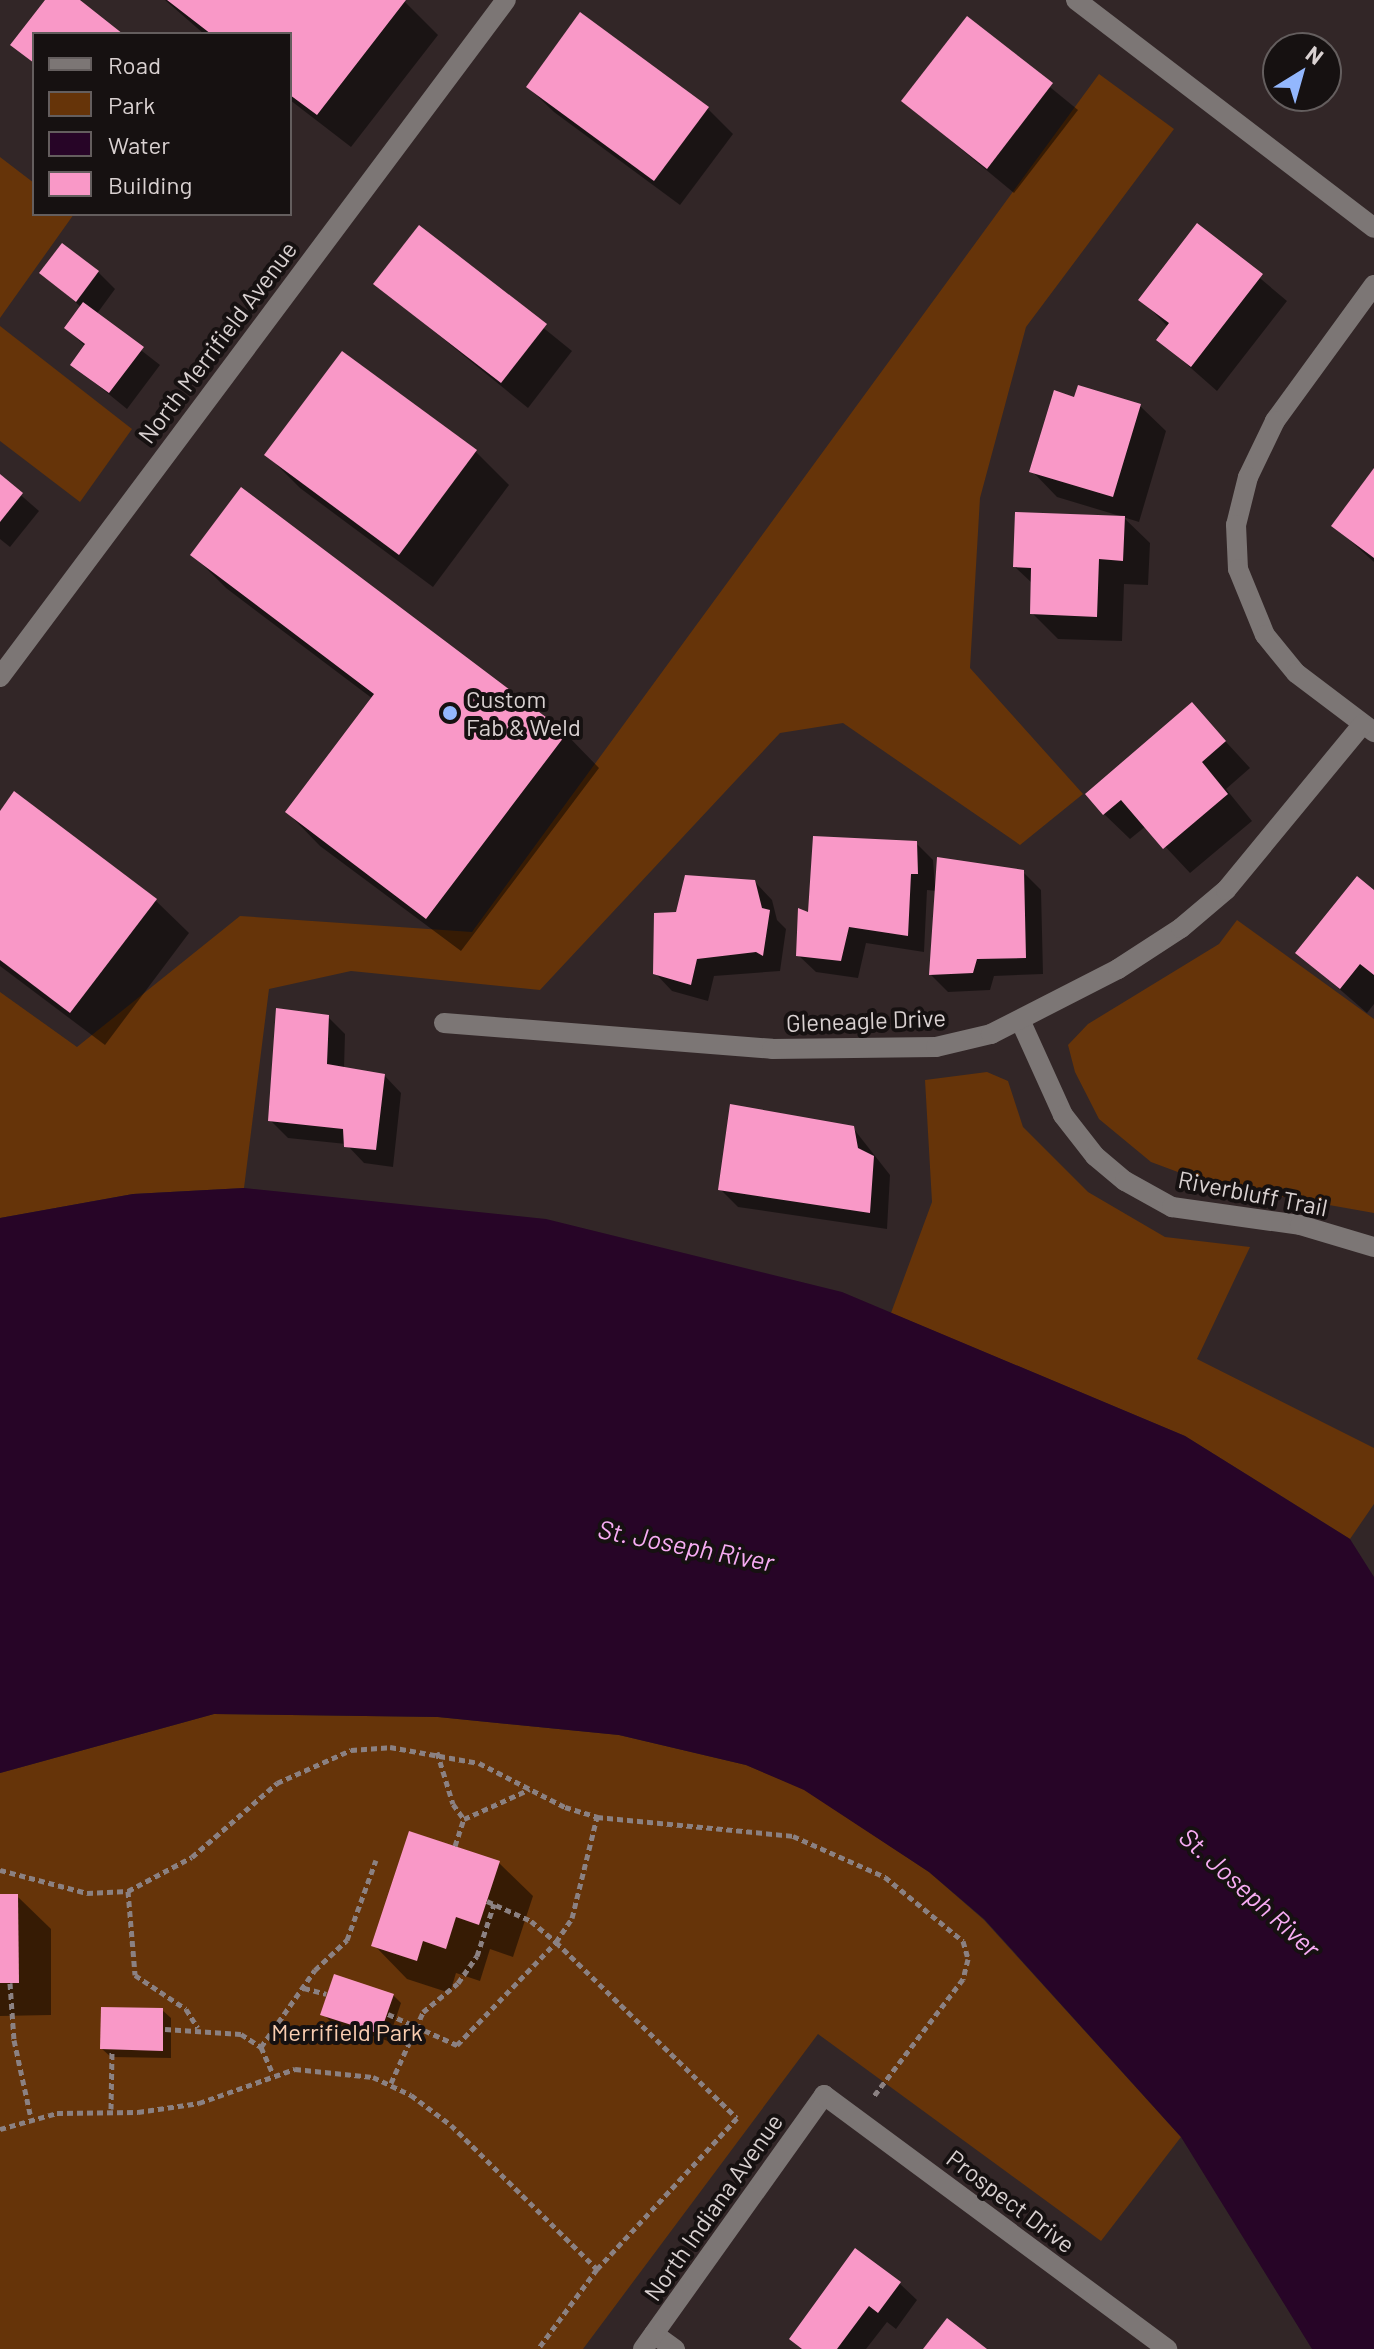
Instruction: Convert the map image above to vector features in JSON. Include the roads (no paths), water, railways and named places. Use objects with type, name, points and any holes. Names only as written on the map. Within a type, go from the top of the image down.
[{"type":"street","name":"North Merrifield Avenue","points":[[0,677],[506,0]]},
{"type":"street","points":[[1076,0],[1374,228]]},
{"type":"street","points":[[1369,728],[1296,673],[1265,635],[1238,569],[1236,525],[1248,477],[1275,421],[1374,285]]},
{"type":"street","name":"Gleneagle Drive","points":[[444,1023],[772,1049],[858,1051],[936,1047],[1021,1022],[1131,961],[1226,890],[1369,728]]},
{"type":"street","name":"Riverbluff Trail","points":[[1021,1022],[1063,1115],[1095,1156],[1125,1181],[1172,1207],[1300,1225],[1374,1247]]},
{"type":"street","name":"Prospect Drive","points":[[824,2095],[1167,2349]]},
{"type":"street","name":"North Indiana Avenue","points":[[649,2341],[824,2095]]},
{"type":"street","points":[[649,2341],[675,2349]]},
{"type":"water","name":"St. Joseph River","points":[[244,1188],[546,1219],[842,1292],[1185,1436],[1350,1539],[1374,1577],[1374,2349],[1312,2349],[1181,2137],[984,1919],[929,1872],[804,1790],[746,1765],[619,1735],[438,1717],[214,1714],[0,1773],[0,1218],[133,1194]]},
{"type":"place","name":"Custom Fab & Weld","points":[[450,713]]},
{"type":"park label","name":"Merrifield Park","points":[[347,2032]]}]
